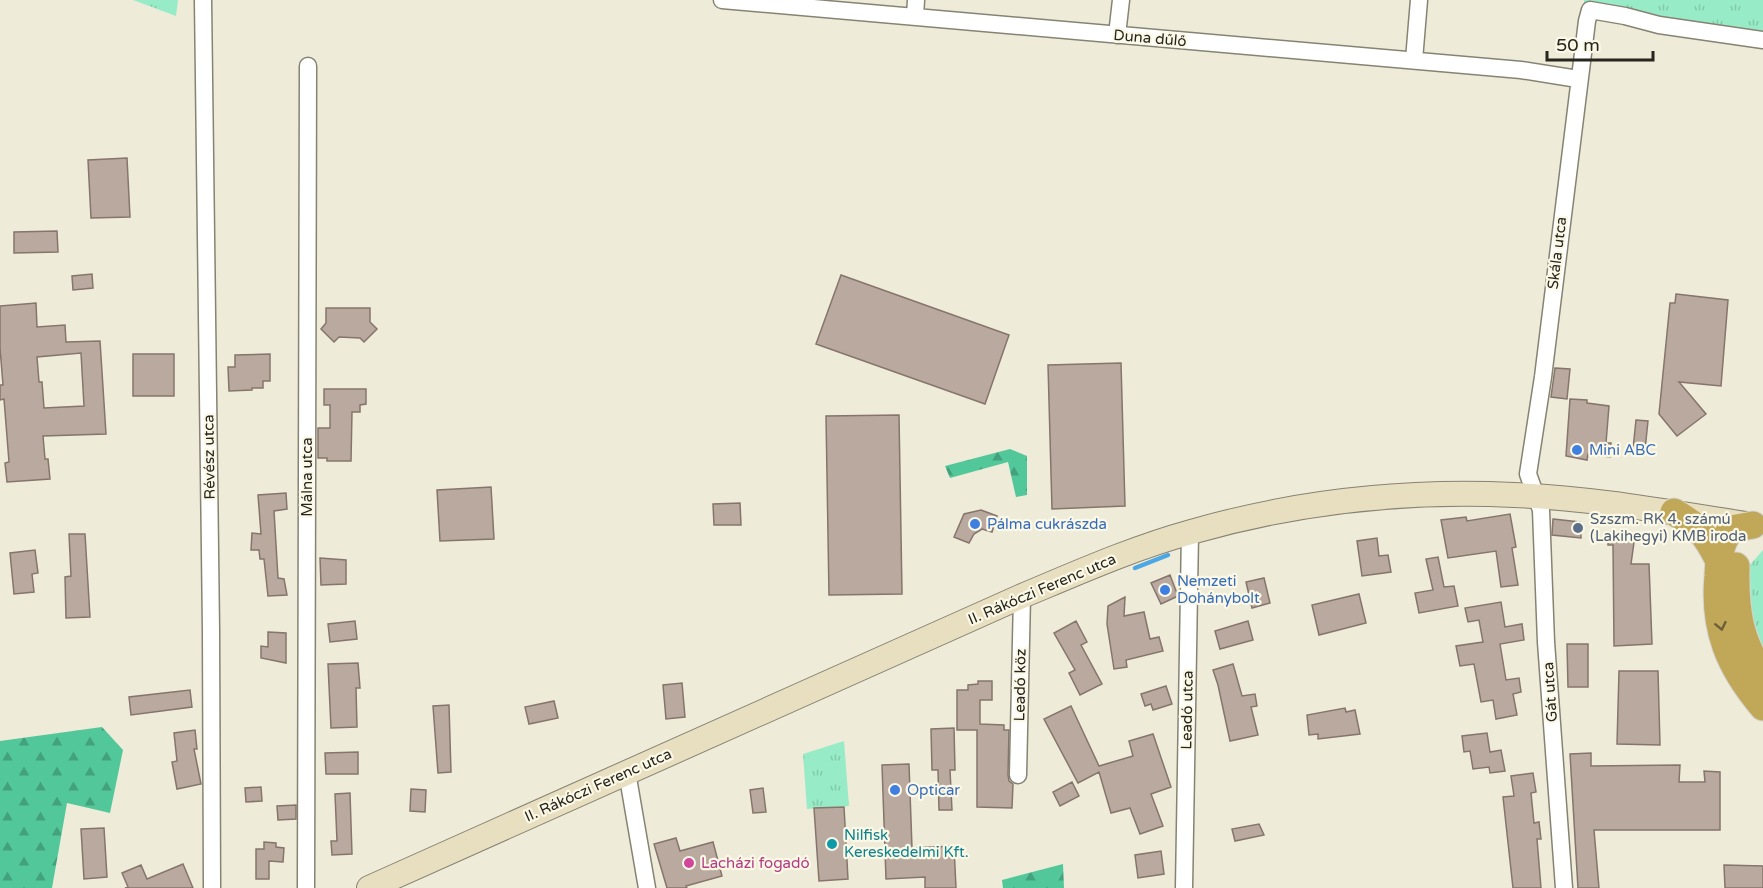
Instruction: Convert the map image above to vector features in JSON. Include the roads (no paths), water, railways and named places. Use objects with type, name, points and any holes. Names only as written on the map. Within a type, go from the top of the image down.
[{"type":"highway","points":[[1674,512],[1695,524],[1708,540],[1740,535]]},
{"type":"highway","points":[[1740,535],[1735,595],[1740,627],[1749,653],[1763,676]]},
{"type":"highway","points":[[1740,535],[1717,590],[1719,616],[1725,647],[1744,684],[1763,707]]},
{"type":"main road","name":"II. Rákóczi Ferenc utca","points":[[369,888],[1100,563],[1190,532],[1244,518],[1308,506],[1379,498],[1430,495],[1536,496],[1674,512],[1740,535]]},
{"type":"street","name":"Révész utca","points":[[203,0],[212,888]]},
{"type":"street","name":"Duna dűlő","points":[[722,0],[915,8],[1117,35],[1521,70],[1578,79]]},
{"type":"street","points":[[1117,35],[1121,0]]},
{"type":"street","points":[[1413,60],[1419,0]]},
{"type":"street","name":"Skála utca","points":[[1536,496],[1528,474],[1529,462],[1543,377],[1578,79],[1590,10],[1659,25],[1763,40]]},
{"type":"street","name":"Málna utca","points":[[306,888],[308,66]]},
{"type":"street","name":"Gát utca","points":[[1536,496],[1541,510],[1546,642],[1564,888]]},
{"type":"street","name":"Leadó utca","points":[[1184,888],[1190,532]]},
{"type":"street","name":"Leadó köz","points":[[1018,775],[1022,596]]},
{"type":"street","points":[[627,772],[647,888]]},
{"type":"waterway","points":[[1135,568],[1168,555]]},
{"type":"place","name":"Mini ABC","points":[[1577,450]]},
{"type":"place","name":"Pálma cukrászda","points":[[975,524]]},
{"type":"place","name":"Szszm. RK 4. számú (Lakihegyi) KMB iroda","points":[[1578,528]]},
{"type":"place","name":"Nemzeti Dohánybolt","points":[[1165,590]]},
{"type":"place","name":"Opticar","points":[[895,790]]},
{"type":"place","name":"Nilfisk Kereskedelmi Kft.","points":[[832,844]]},
{"type":"place","name":"Lacházi fogadó","points":[[689,863]]}]
